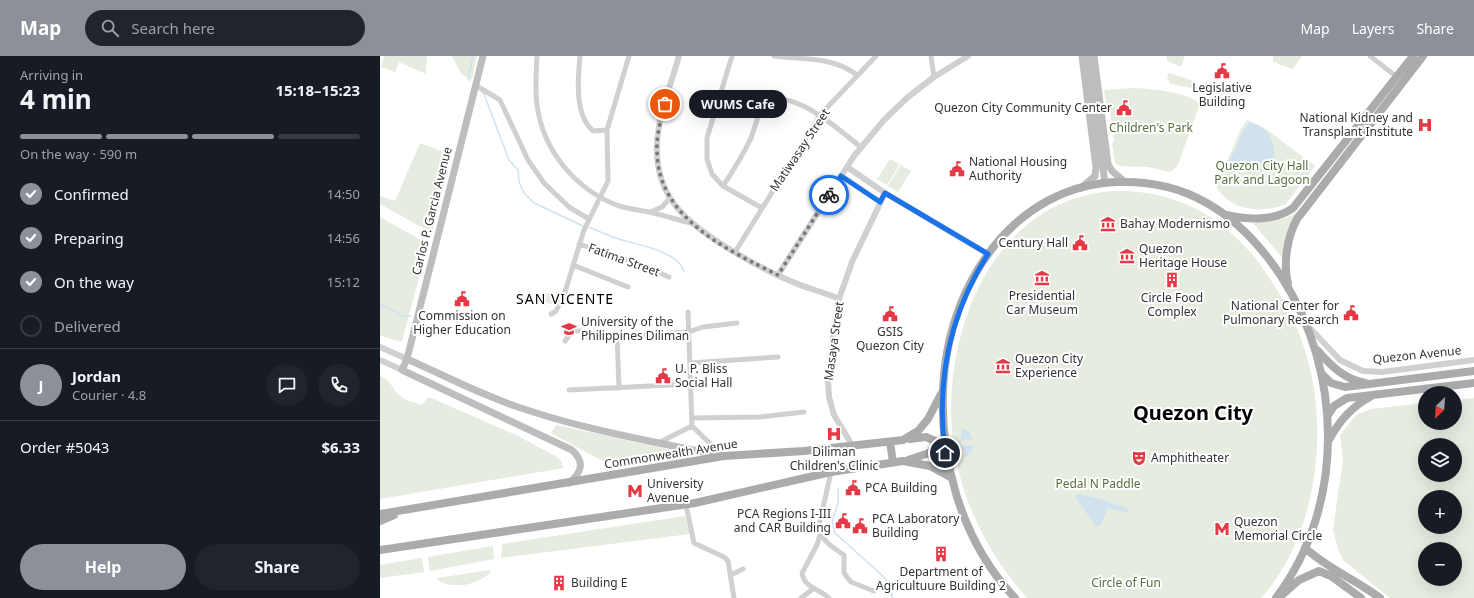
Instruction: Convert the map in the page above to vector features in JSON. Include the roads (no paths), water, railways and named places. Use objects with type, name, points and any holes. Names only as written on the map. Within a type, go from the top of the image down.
[{"type":"main road","name":"Carlos P. Garcia Avenue","points":[[402,370],[407,359],[483,56]]},
{"type":"main road","points":[[1081,188],[1095,176],[1096,167],[1082,56]]},
{"type":"main road","points":[[1088,56],[1105,165],[1125,182]]},
{"type":"main road","points":[[1094,56],[1105,165],[1105,183]]},
{"type":"main road","points":[[1226,215],[1247,218],[1266,217],[1284,213],[1293,208],[1413,56]]},
{"type":"main road","points":[[1277,598],[1291,576],[1305,548],[1322,499],[1328,441],[1328,415],[1322,374],[1307,326],[1290,289],[1287,278],[1287,259],[1290,236],[1294,224],[1424,56]]},
{"type":"main road","points":[[1015,598],[996,575],[981,553],[969,528],[947,462],[942,431],[942,391],[947,353],[955,321],[967,291],[988,254],[1004,233],[1026,214],[1053,199],[1081,188],[1105,183],[1125,182],[1150,184],[1180,191],[1204,201],[1226,215],[1262,250],[1290,289]]},
{"type":"main road","name":"Quezon Avenue","points":[[1315,348],[1331,366],[1342,375],[1364,383],[1376,384]]},
{"type":"main road","points":[[407,359],[527,410],[586,427],[724,456]]},
{"type":"main road","points":[[402,370],[572,450],[580,460],[581,466],[579,473],[569,483]]},
{"type":"main road","name":"Quezon Avenue","points":[[1345,387],[1474,372]]},
{"type":"main road","points":[[1322,374],[1331,382],[1345,387],[1343,393],[1347,398]]},
{"type":"main road","points":[[1328,415],[1334,406],[1347,398],[1474,383]]},
{"type":"main road","name":"Commonwealth Avenue","points":[[380,514],[724,456],[804,451],[903,440],[918,431],[923,425],[942,391]]},
{"type":"main road","points":[[1328,441],[1341,420],[1349,411],[1373,396]]},
{"type":"main road","points":[[380,550],[686,505],[831,472],[904,461],[930,453],[935,449],[936,444],[930,437],[903,440]]},
{"type":"main road","points":[[890,442],[893,462]]},
{"type":"main road","points":[[904,461],[930,466],[952,478]]},
{"type":"main road","points":[[380,520],[406,509]]},
{"type":"main road","points":[[1305,548],[1314,556],[1363,585],[1380,598]]},
{"type":"main road","points":[[1277,598],[1299,580],[1319,571],[1331,576],[1359,596]]},
{"type":"main road","points":[[1359,596],[1355,586],[1358,584],[1363,585]]},
{"type":"street","points":[[537,56],[535,92],[540,120],[557,159],[587,188],[620,206],[651,212],[690,223],[735,252],[778,275],[839,299]]},
{"type":"street","points":[[580,56],[579,96],[586,121],[593,131],[607,130]]},
{"type":"street","points":[[551,314],[556,311],[564,295],[579,244],[589,219],[604,191],[609,176],[607,130],[629,56]]},
{"type":"street","points":[[679,56],[659,128],[657,144],[660,175],[670,198],[690,223]]},
{"type":"street","points":[[732,56],[707,138],[708,164],[716,178],[723,186],[762,208]]},
{"type":"street","points":[[774,56],[829,60],[843,65],[857,75]]},
{"type":"street","name":"Matiwasay Street","points":[[735,252],[820,115],[876,56]]},
{"type":"street","points":[[931,56],[934,77]]},
{"type":"street","points":[[778,275],[861,146],[894,110],[934,77],[968,56]]},
{"type":"street","points":[[1370,56],[1397,77]]},
{"type":"street","points":[[475,85],[500,100],[528,160],[544,183],[569,207],[589,219]]},
{"type":"street","points":[[723,186],[746,149],[760,113],[768,102],[774,100],[790,101],[809,108],[861,146]]},
{"type":"street","points":[[847,167],[885,193],[988,254]]},
{"type":"street","points":[[841,176],[880,202]]},
{"type":"street","name":"Masaya Street","points":[[852,446],[834,415],[828,388],[834,327],[839,299],[857,251],[885,193]]},
{"type":"street","points":[[651,212],[662,207],[670,198]]},
{"type":"street","name":"Fatima Street","points":[[579,244],[639,264],[669,277]]},
{"type":"street","points":[[573,265],[628,287]]},
{"type":"street","points":[[688,312],[692,426],[724,456]]},
{"type":"street","points":[[565,341],[572,331],[581,331],[589,338],[617,337],[688,332],[702,327],[737,323]]},
{"type":"street","name":"Quezon Avenue","points":[[1307,326],[1340,360],[1363,372],[1382,372],[1474,360]]},
{"type":"street","points":[[617,337],[619,388]]},
{"type":"street","points":[[380,347],[407,359]]},
{"type":"street","points":[[690,363],[778,357]]},
{"type":"street","points":[[380,360],[402,370]]},
{"type":"street","points":[[569,390],[691,384]]},
{"type":"street","points":[[692,418],[759,417],[804,412]]},
{"type":"street","points":[[658,442],[692,426]]},
{"type":"street","points":[[831,472],[827,484],[824,508],[818,530],[820,535],[831,546],[844,555],[844,573],[851,582],[874,591]]},
{"type":"street","points":[[686,505],[694,542],[727,559],[734,598]]},
{"type":"street","points":[[820,535],[802,572],[804,579],[813,589],[829,598]]},
{"type":"street","points":[[731,575],[743,569]]},
{"type":"street","points":[[801,598],[813,589]]},
{"type":"water","points":[[1249,123],[1257,125],[1269,134],[1274,149],[1272,165],[1268,172],[1262,172],[1248,166],[1237,172],[1230,172],[1227,167],[1244,129]]},
{"type":"water","points":[[961,428],[968,431],[973,439],[960,441],[959,443],[961,446],[973,445],[972,451],[965,458],[964,450],[960,448],[958,443],[962,436]]},
{"type":"water","name":"Pedal N Paddle","points":[[1079,494],[1098,498],[1129,509],[1128,513],[1108,508],[1101,525],[1096,526],[1075,497]]},
{"type":"waterway","points":[[470,80],[468,79],[473,56]]},
{"type":"waterway","points":[[482,92],[509,160],[518,170],[519,182],[524,193],[534,203],[583,226]]},
{"type":"waterway","points":[[589,227],[666,254],[674,258],[684,271]]},
{"type":"waterway","points":[[380,304],[403,316],[411,316]]},
{"type":"waterway","points":[[838,489],[838,502],[833,519],[835,533],[884,577],[891,587],[892,598]]},
{"type":"place","name":"Legislative Building","points":[[1222,71]]},
{"type":"place","name":"WUMS Cafe","points":[[665,104]]},
{"type":"place","name":"Quezon City Community Center","points":[[1124,108]]},
{"type":"place","name":"National Kidney and Transplant Institute","points":[[1425,125]]},
{"type":"place","name":"National Housing Authority","points":[[957,169]]},
{"type":"place","name":"Bahay Modernismo","points":[[1108,224]]},
{"type":"place","name":"Century Hall","points":[[1080,243]]},
{"type":"place","name":"Quezon Heritage House","points":[[1127,256]]},
{"type":"place","name":"Presidential Car Museum","points":[[1042,278]]},
{"type":"place","name":"Circle Food Complex","points":[[1172,280]]},
{"type":"place","name":"Commission on Higher Education","points":[[462,299]]},
{"type":"place","name":"National Center for Pulmonary Research","points":[[1351,313]]},
{"type":"place","name":"GSIS Quezon City","points":[[890,314]]},
{"type":"place","name":"University of the Philippines Diliman","points":[[569,329]]},
{"type":"place","name":"Quezon City Experience","points":[[1003,366]]},
{"type":"place","name":"U. P. Bliss Social Hall","points":[[663,376]]},
{"type":"place","name":"Diliman Children's Clinic","points":[[834,434]]},
{"type":"place","name":"Amphitheater","points":[[1139,458]]},
{"type":"place","name":"PCA Building","points":[[853,488]]},
{"type":"place","name":"University Avenue","points":[[635,491]]},
{"type":"place","name":"PCA Regions I-III and CAR Building","points":[[843,521]]},
{"type":"place","name":"PCA Laboratory Building","points":[[860,526]]},
{"type":"place","name":"Quezon Memorial Circle","points":[[1222,529]]},
{"type":"place","name":"Department of Agricultuure Building 2","points":[[941,554]]},
{"type":"place","name":"Building E","points":[[559,583]]},
{"type":"district","name":"SAN VICENTE","points":[[565,299]]},
{"type":"district","name":"Quezon City","points":[[1193,413]]},
{"type":"park label","name":"Children's Park","points":[[1151,128]]},
{"type":"park label","name":"Quezon City Hall Park and Lagoon","points":[[1262,173]]},
{"type":"park label","name":"Circle of Fun","points":[[1126,583]]}]
